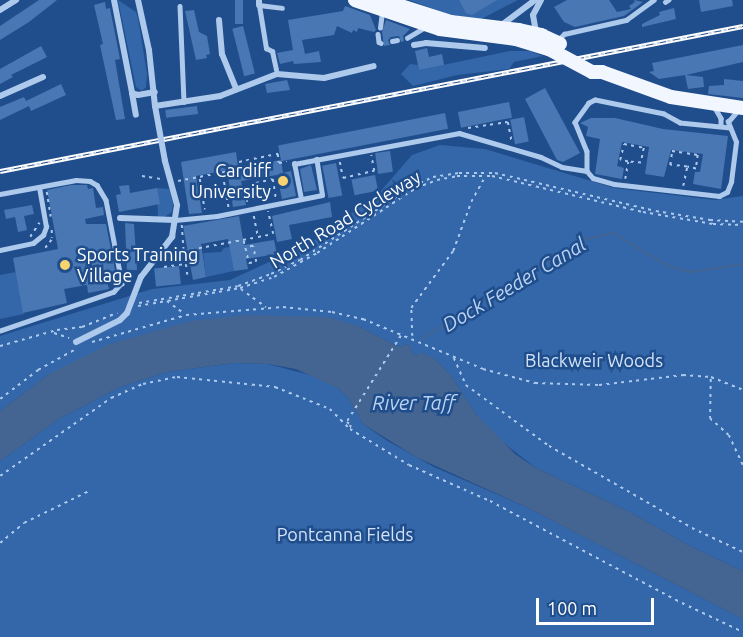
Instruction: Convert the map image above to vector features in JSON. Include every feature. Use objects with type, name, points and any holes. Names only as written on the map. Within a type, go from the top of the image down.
[{"type":"main road","points":[[355,0],[382,21],[413,33],[458,40],[516,39],[555,45]]},
{"type":"main road","points":[[382,21],[451,22],[536,33],[555,45],[597,64],[607,75],[662,95],[741,108]]},
{"type":"street","points":[[0,10],[16,0]]},
{"type":"street","points":[[114,0],[136,115]]},
{"type":"street","points":[[77,345],[120,320],[131,305],[141,277],[172,237],[177,205],[165,160],[155,106],[144,16],[138,0]]},
{"type":"street","points":[[498,27],[535,0]]},
{"type":"street","points":[[536,33],[533,15],[541,0]]},
{"type":"street","points":[[259,3],[266,48],[272,51],[276,70]]},
{"type":"street","points":[[219,20],[222,54],[236,89]]},
{"type":"street","points":[[414,45],[458,40],[485,48]]},
{"type":"street","points":[[155,106],[220,96],[277,74],[324,78],[374,66]]},
{"type":"street","points":[[0,96],[44,76]]},
{"type":"street","points":[[132,93],[138,95],[155,92]]},
{"type":"street","points":[[120,218],[175,220]]},
{"type":"lane","points":[[555,45],[564,34],[626,20],[654,0]]},
{"type":"lane","points":[[259,3],[282,8]]},
{"type":"lane","points":[[180,6],[184,102]]},
{"type":"lane","points":[[381,43],[378,42],[382,21]]},
{"type":"lane","points":[[587,171],[587,151],[575,122],[589,103],[595,100],[664,114],[680,123],[713,128],[721,125],[730,128]]},
{"type":"lane","points":[[713,105],[721,118],[721,125]]},
{"type":"lane","points":[[301,199],[294,164],[459,133],[542,157],[562,167],[587,171],[593,178],[614,184],[719,196],[727,192],[733,166],[736,142],[730,128],[730,118],[741,108]]},
{"type":"lane","points":[[175,220],[190,221],[322,195],[316,159]]},
{"type":"lane","points":[[0,194],[76,180],[90,181],[104,194],[122,279],[118,290],[0,330]]},
{"type":"lane","points":[[0,250],[33,243],[45,232],[39,188]]},
{"type":"lane","points":[[110,220],[120,218]]},
{"type":"path","points":[[460,130],[507,122],[512,145],[516,147]]},
{"type":"path","points":[[624,144],[644,148],[641,163],[627,162],[620,160],[624,144]]},
{"type":"path","points":[[672,151],[698,155],[696,169],[687,167],[670,165],[672,151]]},
{"type":"path","points":[[339,159],[343,178],[374,171],[371,152]]},
{"type":"path","points":[[627,162],[624,182],[630,183]]},
{"type":"path","points":[[687,167],[682,189],[689,190]]},
{"type":"path","points":[[223,173],[230,209]]},
{"type":"path","points":[[131,305],[238,286],[271,274],[300,260],[413,186],[434,177],[459,173],[495,173],[668,213],[743,223]]},
{"type":"path","name":"North Road Cycleway","points":[[0,346],[53,333],[57,330],[82,327],[131,305],[240,288],[288,270],[424,184],[457,176],[486,176],[643,212],[713,224],[743,223]]},
{"type":"path","points":[[412,337],[411,308],[453,251],[471,202],[486,176]]},
{"type":"path","points":[[200,177],[206,214]]},
{"type":"path","points":[[250,205],[248,206],[246,198],[256,183],[273,179],[278,200],[269,202]]},
{"type":"path","points":[[221,211],[233,208]]},
{"type":"path","points":[[184,251],[215,246],[273,234],[268,210],[253,213],[258,237]]},
{"type":"path","points":[[30,238],[42,219]]},
{"type":"path","points":[[187,275],[182,225],[191,224]]},
{"type":"path","points":[[45,232],[52,238],[45,248]]},
{"type":"path","points":[[244,240],[249,263],[256,262],[253,246],[246,248]]},
{"type":"path","points":[[215,246],[216,250]]},
{"type":"path","points":[[162,256],[164,267],[186,264]]},
{"type":"path","points":[[240,288],[266,307]]},
{"type":"path","points":[[168,301],[186,315]]},
{"type":"path","points":[[89,344],[186,315],[266,307],[332,312],[363,319],[412,337],[454,358],[535,383],[599,385],[658,376],[711,377],[743,390]]},
{"type":"path","points":[[53,333],[77,345]]},
{"type":"path","points":[[350,429],[351,425],[347,422],[402,335]]},
{"type":"path","points":[[0,399],[38,370],[77,345]]},
{"type":"path","points":[[454,358],[460,376],[466,385],[549,446],[700,532],[743,552]]},
{"type":"path","points":[[0,476],[111,398],[143,384],[177,377],[275,387],[298,394],[330,409],[350,429],[409,465],[490,501],[682,603],[743,632]]},
{"type":"path","points":[[711,377],[710,418],[729,435],[743,465]]},
{"type":"path","points":[[0,543],[24,523],[89,491]]},
{"type":"green space","points":[[118,0],[136,12],[138,18],[147,74],[146,87],[142,91],[136,87]]},
{"type":"green space","points":[[409,0],[518,0],[481,19],[447,14]]},
{"type":"green space","points":[[510,51],[530,51],[543,56],[514,62],[509,69],[457,75],[413,86],[401,74],[410,64],[418,65],[419,70]]},
{"type":"green space","name":"Blackweir Woods","points":[[440,145],[485,149],[614,188],[715,200],[743,196],[743,571],[690,546],[630,512],[536,468],[495,436],[476,414],[450,374],[436,360],[422,353],[417,356],[410,351],[408,344],[399,347],[358,326],[49,374],[0,411],[0,336],[152,289],[230,280],[312,242],[380,192],[412,155]]},
{"type":"green space","points":[[157,188],[169,189],[173,203],[172,212],[163,218],[158,218]]},
{"type":"green space","points":[[230,247],[234,271],[206,277],[203,253],[221,252],[224,248]]},
{"type":"green space","points":[[16,272],[24,314],[0,319],[0,275]]},
{"type":"green space","name":"Pontcanna Fields","points":[[234,363],[268,364],[317,377],[339,389],[349,399],[363,424],[386,440],[434,467],[526,507],[743,619],[743,637],[0,637],[0,461],[59,419],[120,387],[167,372]]},
{"type":"water","name":"River Taff","points":[[248,315],[327,317],[358,326],[399,347],[407,344],[412,348],[410,351],[417,356],[421,352],[436,360],[450,374],[476,414],[515,454],[536,468],[630,512],[690,546],[743,571],[743,619],[526,507],[416,457],[363,424],[349,399],[339,389],[296,369],[268,364],[234,363],[167,372],[120,387],[59,419],[0,461],[0,411],[49,374],[107,345],[191,321]]},
{"type":"building","points":[[39,0],[57,0],[29,22],[0,40],[0,26]]},
{"type":"building","points":[[235,0],[243,0],[243,24],[235,24]]},
{"type":"building","points":[[459,0],[497,0],[472,15],[466,13]]},
{"type":"building","points":[[567,0],[609,0],[617,12],[631,9],[629,6],[635,2],[634,0],[643,2],[624,16],[575,27],[564,22],[554,7]]},
{"type":"building","points":[[699,0],[732,0],[733,6],[701,12]]},
{"type":"building","points":[[105,2],[106,9],[110,8],[120,59],[115,60],[125,119],[116,120],[100,45],[103,44],[94,5]]},
{"type":"building","points":[[345,6],[370,15],[376,30],[374,32],[358,28],[357,32],[353,30],[352,33],[337,26],[334,35],[302,40],[305,54],[319,51],[321,62],[294,64],[293,61],[280,64],[277,53],[293,50],[288,20],[343,11]]},
{"type":"building","points":[[674,8],[676,19],[642,27],[642,24],[660,15],[659,12]]},
{"type":"building","points":[[194,10],[199,32],[207,36],[210,54],[206,55],[207,58],[196,60],[185,11]]},
{"type":"building","points":[[386,20],[410,29],[403,36],[404,41],[401,42],[399,36],[391,37],[388,40],[390,45],[384,46],[382,32]]},
{"type":"building","points":[[243,26],[255,74],[244,76],[232,29]]},
{"type":"building","points":[[743,45],[743,62],[686,75],[703,77],[704,87],[688,89],[685,75],[659,79],[649,72],[654,71],[652,63]]},
{"type":"building","points":[[41,46],[47,57],[11,75],[13,77],[0,84],[0,69]]},
{"type":"building","points":[[427,48],[429,57],[442,54],[444,65],[419,70],[415,51]]},
{"type":"building","points":[[724,79],[743,81],[743,98],[708,94],[709,86],[724,85]]},
{"type":"building","points":[[287,80],[290,90],[267,93],[265,84]]},
{"type":"building","points":[[61,84],[66,95],[31,111],[29,106],[0,120],[0,107],[24,97],[26,101]]},
{"type":"building","points":[[545,88],[580,153],[563,162],[557,160],[525,99]]},
{"type":"building","points":[[509,102],[512,118],[461,128],[458,112]]},
{"type":"building","points":[[197,106],[198,114],[166,118],[165,110]]},
{"type":"building","points":[[445,113],[448,129],[281,161],[278,145]]},
{"type":"building","points":[[524,117],[529,142],[515,144],[510,120]]},
{"type":"building","points":[[591,118],[615,118],[663,129],[728,136],[721,189],[693,184],[695,172],[700,172],[703,154],[671,150],[664,177],[645,174],[649,147],[622,142],[617,166],[624,168],[622,179],[595,174],[600,139],[586,136],[588,127],[580,123]]},
{"type":"building","points":[[390,151],[393,172],[378,174],[375,153]]},
{"type":"building","points":[[236,152],[238,167],[281,160],[283,173],[291,171],[296,196],[282,199],[277,175],[241,181],[246,205],[233,207],[227,170],[196,176],[202,213],[189,214],[181,162]]},
{"type":"building","points":[[336,163],[342,195],[329,198],[322,166]]},
{"type":"building","points":[[311,165],[317,190],[304,192],[300,169]]},
{"type":"building","points":[[375,175],[378,191],[354,195],[351,180]]},
{"type":"building","name":"Sports Training Village","points":[[71,185],[87,185],[88,189],[93,188],[96,208],[103,207],[104,215],[85,219],[86,224],[106,224],[117,280],[107,281],[109,289],[88,293],[87,285],[64,289],[67,303],[23,313],[13,258],[58,249],[47,190]]},
{"type":"building","name":"Cardiff University","points":[[129,185],[130,193],[157,188],[160,204],[119,212],[116,195],[121,194],[119,186]]},
{"type":"building","points":[[330,202],[332,217],[289,225],[292,239],[277,242],[272,216]]},
{"type":"building","points":[[32,205],[34,214],[24,216],[27,230],[18,232],[15,217],[6,219],[4,210]]},
{"type":"building","points":[[239,216],[244,245],[274,240],[277,254],[246,259],[248,269],[234,271],[228,239],[201,244],[206,277],[193,280],[183,226]]},
{"type":"building","points":[[125,223],[134,224],[137,270],[127,270]]},
{"type":"building","points":[[179,266],[181,284],[156,287],[154,269]]},
{"type":"waterway","name":"Dock Feeder Canal","points":[[421,339],[586,239],[613,233],[668,266],[690,272],[743,264]]},
{"type":"railway","points":[[0,171],[743,26]]},
{"type":"place","name":"Cardiff University","points":[[283,181]]},
{"type":"place","name":"Sports Training Village","points":[[65,265]]}]
